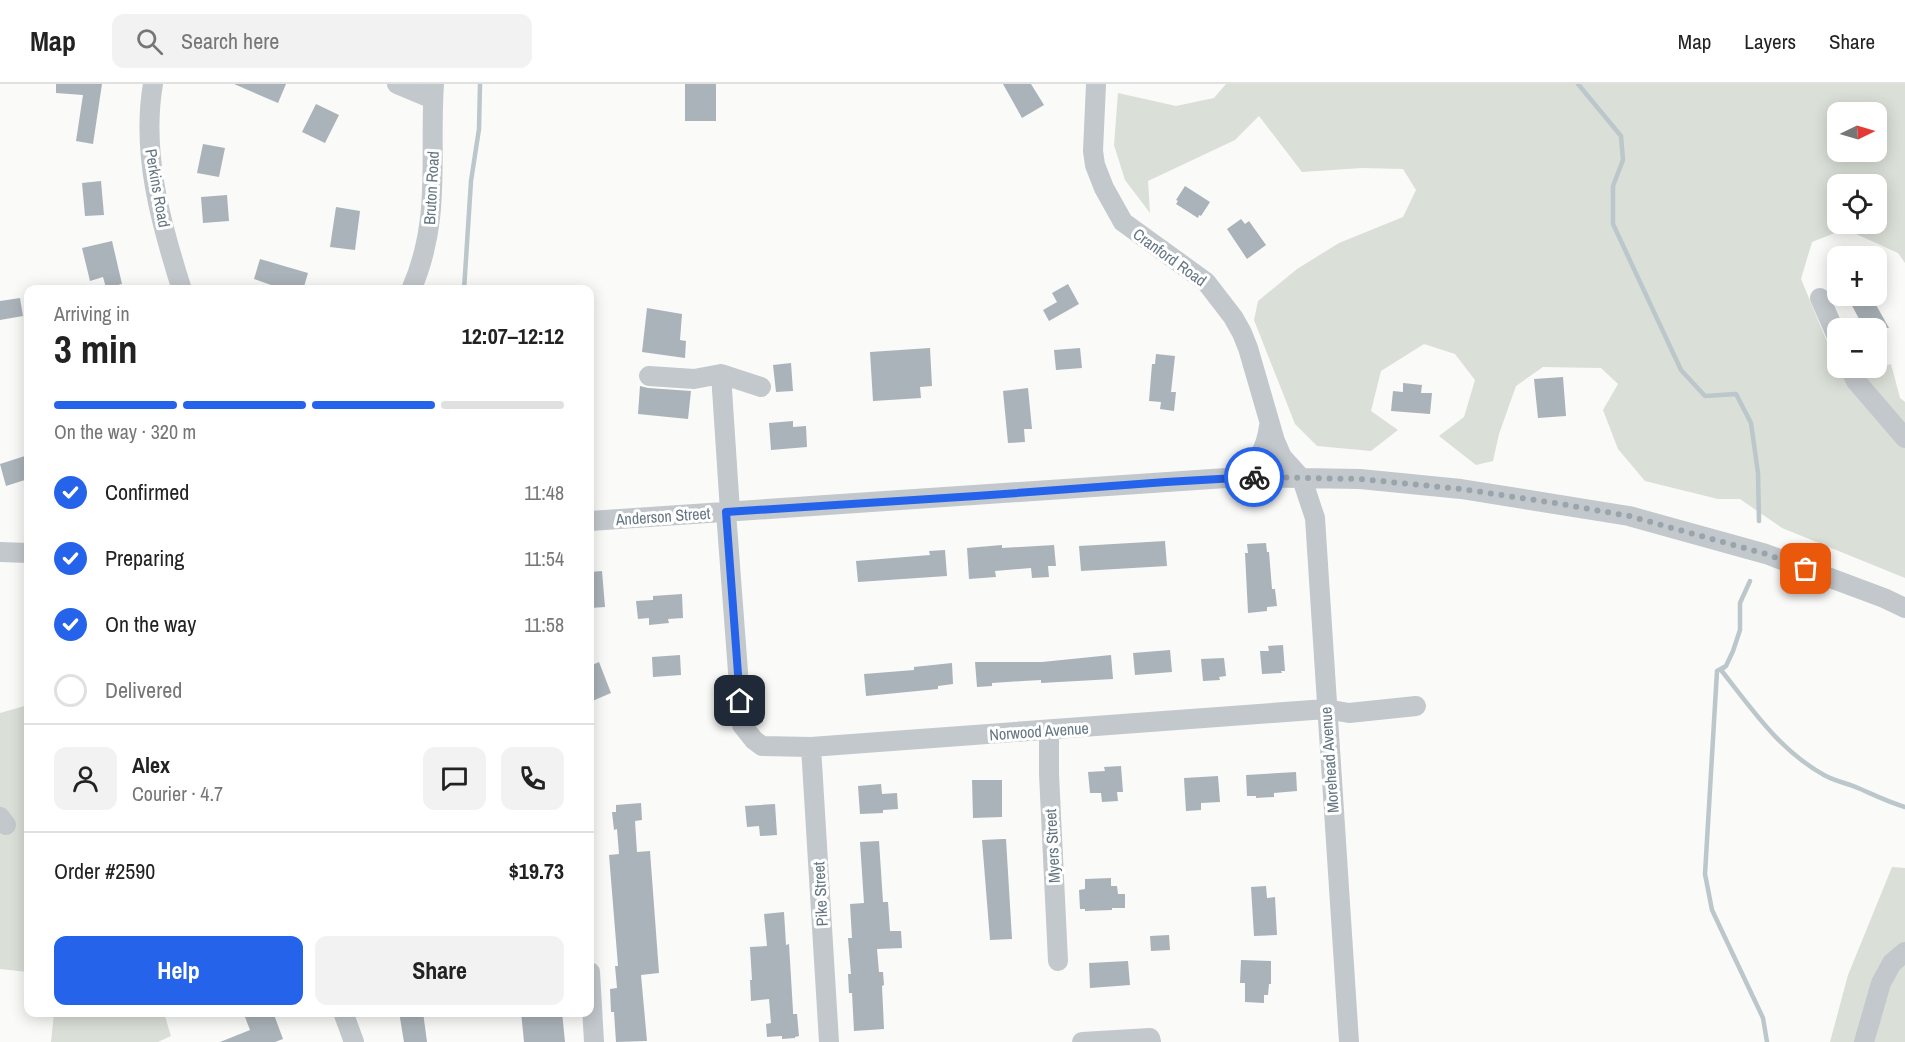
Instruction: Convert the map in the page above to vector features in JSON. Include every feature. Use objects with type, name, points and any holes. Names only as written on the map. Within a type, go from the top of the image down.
[{"type":"street","name":"Perkins Road","points":[[153,84],[150,152],[155,189],[181,285]]},
{"type":"street","points":[[397,84],[434,91]]},
{"type":"street","name":"Cranford Road","points":[[1096,84],[1093,151],[1095,165],[1104,188],[1123,222],[1206,282],[1223,303],[1242,333],[1269,426],[1282,457],[1302,479]]},
{"type":"street","name":"Bruton Road","points":[[413,285],[428,241],[434,185],[434,91]]},
{"type":"street","points":[[1820,298],[1829,318]]},
{"type":"street","points":[[721,374],[728,511]]},
{"type":"street","points":[[649,376],[694,379],[721,374],[761,387]]},
{"type":"street","points":[[1855,378],[1905,438]]},
{"type":"street","points":[[1241,477],[1263,452],[1269,426]]},
{"type":"street","name":"Anderson Street","points":[[594,521],[1241,477],[1360,479],[1461,489],[1629,516],[1766,554],[1905,608]]},
{"type":"street","name":"Morehead Avenue","points":[[1302,479],[1315,519],[1349,1042]]},
{"type":"street","name":"Norwood Avenue","points":[[728,511],[742,725],[762,746],[811,747],[1326,710],[1349,713],[1416,706]]},
{"type":"street","points":[[0,552],[24,554]]},
{"type":"street","name":"Myers Street","points":[[1049,731],[1058,961]]},
{"type":"street","name":"Pike Street","points":[[811,747],[829,1042]]},
{"type":"street","points":[[1864,1042],[1881,983],[1892,963],[1905,952]]},
{"type":"street","points":[[345,1017],[354,1042]]},
{"type":"street","points":[[593,1017],[594,1042]]},
{"type":"street","points":[[1082,1042],[1149,1038],[1151,1042]]},
{"type":"shaded area","points":[[1226,84],[1905,84],[1905,263],[1898,253],[1887,246],[1856,234],[1887,234],[1887,174],[1827,174],[1827,234],[1832,234],[1812,242],[1801,279],[1827,342],[1827,378],[1887,378],[1887,365],[1891,364],[1900,398],[1905,402],[1905,578],[1782,528],[1740,499],[1718,499],[1645,481],[1618,449],[1603,410],[1618,384],[1601,368],[1543,367],[1516,386],[1499,434],[1493,461],[1476,465],[1439,436],[1464,417],[1475,380],[1455,354],[1424,344],[1381,371],[1371,411],[1398,430],[1371,451],[1317,446],[1295,424],[1254,320],[1258,301],[1297,269],[1339,243],[1403,217],[1416,190],[1403,169],[1362,168],[1302,172],[1259,116],[1235,140],[1148,181],[1150,213],[1125,180],[1114,145],[1118,93],[1176,106],[1214,98]]},
{"type":"shaded area","points":[[24,706],[24,972],[0,969],[0,713]]},
{"type":"shaded area","points":[[1892,867],[1905,868],[1905,1042],[1830,1042],[1848,975]]},
{"type":"shaded area","points":[[54,1017],[165,1017],[171,1036],[158,1042],[51,1042]]},
{"type":"building","points":[[56,84],[102,84],[93,144],[76,141],[83,95],[56,93]]},
{"type":"building","points":[[234,84],[286,84],[278,103]]},
{"type":"building","points":[[685,84],[716,84],[716,121],[685,121]]},
{"type":"building","points":[[1003,84],[1031,84],[1044,105],[1022,118]]},
{"type":"building","points":[[316,104],[339,115],[325,143],[302,132]]},
{"type":"building","points":[[203,144],[225,148],[219,177],[197,173]]},
{"type":"building","points":[[101,181],[104,215],[85,216],[82,183]]},
{"type":"building","points":[[1185,186],[1210,202],[1198,218],[1176,204]]},
{"type":"building","points":[[227,195],[229,221],[203,223],[201,197]]},
{"type":"building","points":[[336,207],[360,211],[355,250],[330,247]]},
{"type":"building","points":[[1241,219],[1245,224],[1249,221],[1266,245],[1247,259],[1227,229]]},
{"type":"building","points":[[112,241],[122,284],[105,285],[103,277],[90,281],[82,248]]},
{"type":"building","points":[[260,259],[308,273],[304,285],[271,285],[254,279]]},
{"type":"building","points":[[1068,284],[1079,304],[1049,321],[1043,310],[1057,302],[1052,293]]},
{"type":"building","points":[[20,298],[23,316],[0,320],[0,301]]},
{"type":"building","points":[[1852,306],[1877,306],[1883,318],[1859,318]]},
{"type":"building","points":[[647,308],[682,314],[680,340],[686,341],[685,358],[642,352]]},
{"type":"building","points":[[930,348],[932,386],[920,387],[921,398],[873,401],[870,352]]},
{"type":"building","points":[[1080,348],[1082,368],[1056,370],[1054,350]]},
{"type":"building","points":[[1156,354],[1175,356],[1171,392],[1176,392],[1174,411],[1160,409],[1161,402],[1149,401],[1152,364],[1155,364]]},
{"type":"building","points":[[791,363],[793,391],[776,392],[773,365]]},
{"type":"building","points":[[1563,377],[1566,416],[1538,418],[1534,379]]},
{"type":"building","points":[[1403,383],[1422,385],[1421,393],[1432,393],[1430,414],[1391,411],[1393,391],[1403,392]]},
{"type":"building","points":[[640,386],[691,391],[688,419],[638,414]]},
{"type":"building","points":[[1028,388],[1032,429],[1024,429],[1025,442],[1008,443],[1003,391]]},
{"type":"building","points":[[793,421],[793,427],[806,426],[807,447],[771,450],[769,423]]},
{"type":"building","points":[[24,456],[24,480],[6,486],[0,464]]},
{"type":"building","points":[[1165,541],[1167,566],[1081,571],[1079,546]]},
{"type":"building","points":[[1266,543],[1267,552],[1269,552],[1272,589],[1275,589],[1277,606],[1267,607],[1267,611],[1248,613],[1245,553],[1248,553],[1247,544]]},
{"type":"building","points":[[1002,545],[1002,548],[1054,545],[1056,566],[1048,566],[1049,577],[1032,578],[1031,568],[995,571],[996,577],[969,579],[967,548]]},
{"type":"building","points":[[945,550],[947,576],[858,582],[856,561],[930,555],[929,551]]},
{"type":"building","points":[[602,571],[605,607],[594,608],[594,572]]},
{"type":"building","points":[[682,594],[683,618],[668,619],[669,623],[649,625],[649,618],[638,619],[636,601],[653,600],[653,596]]},
{"type":"building","points":[[1283,645],[1285,671],[1262,674],[1260,651],[1269,651],[1268,646]]},
{"type":"building","points":[[1170,650],[1172,672],[1135,675],[1133,653]]},
{"type":"building","points":[[680,655],[681,675],[653,677],[652,657]]},
{"type":"building","points":[[1111,655],[1113,679],[1041,683],[1041,680],[1023,681],[992,683],[992,686],[977,687],[975,662],[1042,662]]},
{"type":"building","points":[[1224,658],[1226,676],[1219,677],[1220,680],[1203,681],[1201,659]]},
{"type":"building","points":[[599,662],[611,693],[594,700],[594,664]]},
{"type":"building","points":[[952,663],[953,684],[938,686],[938,689],[866,696],[864,674],[914,670],[914,667]]},
{"type":"building","points":[[1121,766],[1123,792],[1117,792],[1118,801],[1102,802],[1101,793],[1090,793],[1088,772],[1105,771],[1104,767]]},
{"type":"building","points":[[1296,772],[1297,791],[1274,793],[1274,797],[1247,796],[1246,775]]},
{"type":"building","points":[[1218,776],[1220,802],[1201,803],[1201,810],[1186,811],[1184,778]]},
{"type":"building","points":[[972,780],[1002,780],[1002,817],[973,818]]},
{"type":"building","points":[[881,784],[882,794],[897,793],[898,809],[883,810],[883,813],[860,814],[858,786]]},
{"type":"building","points":[[641,803],[642,820],[635,821],[637,852],[650,851],[659,973],[641,975],[647,1041],[616,1042],[610,989],[617,988],[615,966],[618,966],[609,855],[619,854],[617,829],[614,830],[612,812],[616,812],[616,805]]},
{"type":"building","points":[[775,804],[777,835],[760,836],[759,826],[747,827],[745,806]]},
{"type":"building","points":[[1006,839],[1012,939],[990,940],[982,840]]},
{"type":"building","points":[[879,841],[883,902],[888,902],[890,931],[901,931],[902,948],[877,949],[879,972],[883,972],[884,1029],[854,1031],[852,993],[849,993],[848,974],[851,974],[848,938],[852,938],[850,904],[864,903],[860,842]]},
{"type":"building","points":[[1111,878],[1111,886],[1117,886],[1118,894],[1125,894],[1125,908],[1085,911],[1085,909],[1080,909],[1079,890],[1085,889],[1085,879]]},
{"type":"building","points":[[1266,886],[1267,898],[1275,897],[1277,935],[1254,936],[1251,887]]},
{"type":"building","points":[[784,912],[786,945],[789,944],[793,1014],[797,1014],[799,1036],[782,1039],[782,1036],[767,1037],[766,1024],[771,1023],[769,999],[751,1001],[750,947],[767,946],[764,914]]},
{"type":"building","points":[[1169,935],[1170,950],[1151,951],[1150,936]]},
{"type":"building","points":[[1241,960],[1271,961],[1271,984],[1269,984],[1268,995],[1264,995],[1264,1003],[1245,1002],[1245,983],[1240,983]]},
{"type":"building","points":[[1128,961],[1130,985],[1090,988],[1089,963]]},
{"type":"building","points":[[245,1017],[275,1017],[283,1039],[275,1042],[220,1042],[250,1030]]},
{"type":"building","points":[[400,1017],[424,1017],[427,1042],[404,1042]]},
{"type":"building","points":[[522,1017],[562,1017],[565,1042],[524,1042]]},
{"type":"waterway","points":[[464,285],[471,181],[479,129],[480,84]]},
{"type":"waterway","points":[[1578,84],[1621,136],[1623,160],[1613,186],[1613,224],[1681,370],[1705,396],[1736,394],[1751,423],[1758,473],[1759,521]]},
{"type":"waterway","points":[[1750,581],[1740,603],[1740,630],[1726,666],[1721,670],[1755,714],[1793,754],[1832,779],[1905,807]]},
{"type":"waterway","points":[[1726,666],[1717,671],[1705,874],[1712,910],[1763,1018],[1767,1042]]},
{"type":"way so far","points":[[1254,477],[1360,479],[1461,489],[1561,504],[1629,516],[1766,554],[1806,569]]},
{"type":"route","points":[[740,701],[726,512],[1254,477]]}]
